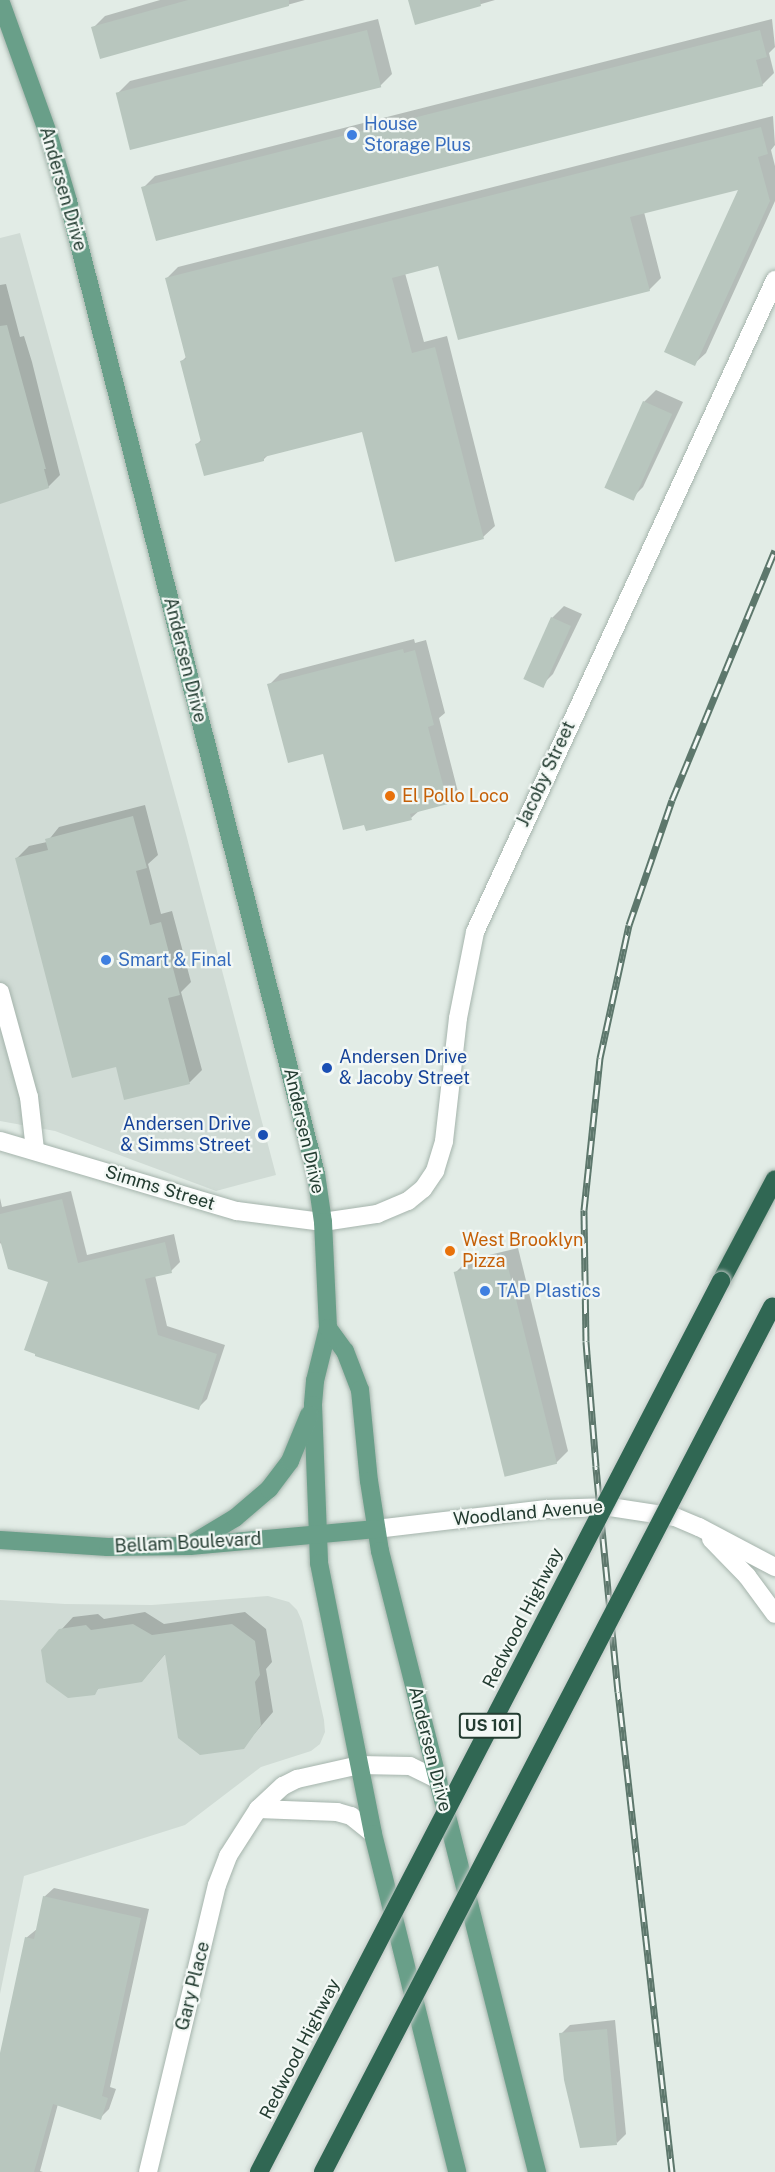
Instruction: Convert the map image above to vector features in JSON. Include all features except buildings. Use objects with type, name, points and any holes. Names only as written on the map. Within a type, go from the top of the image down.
[{"type":"highway","name":"Redwood Highway","points":[[260,2172],[775,1179]]},
{"type":"highway","name":"US 101","points":[[323,2172],[774,1305]]},
{"type":"main road","name":"Andersen Drive","points":[[0,0],[48,133],[70,209],[316,1174],[323,1222],[328,1328],[317,1371],[313,1405],[316,1536],[323,1590],[373,1834],[457,2172]]},
{"type":"main road","name":"Andersen Drive","points":[[328,1328],[345,1352],[360,1390],[376,1528],[535,2163]]},
{"type":"main road","points":[[189,1546],[235,1518],[269,1489],[290,1461],[313,1405]]},
{"type":"main road","name":"Bellam Boulevard","points":[[0,1540],[108,1547],[189,1546],[316,1536],[376,1528]]},
{"type":"street","name":"Jacoby Street","points":[[323,1222],[390,1209],[408,1201],[423,1189],[435,1171],[444,1141],[459,1009],[475,932],[775,280]]},
{"type":"street","points":[[0,992],[29,1097],[36,1150]]},
{"type":"street","name":"Simms Street","points":[[0,1141],[237,1211],[323,1222]]},
{"type":"street","name":"Woodland Avenue","points":[[376,1528],[513,1512],[610,1507],[675,1517],[775,1567]]},
{"type":"street","points":[[699,1527],[747,1576],[775,1614]]},
{"type":"street","name":"Gary Place","points":[[148,2172],[217,1885],[228,1856],[258,1809],[283,1786],[297,1779],[359,1765],[410,1766],[437,1779]]},
{"type":"street","points":[[258,1809],[337,1812],[351,1816],[373,1834]]},
{"type":"street","points":[[528,2172],[535,2163]]},
{"type":"shaded area","points":[[20,233],[186,834],[276,1175],[216,1191],[55,1131],[0,1121],[0,238]]},
{"type":"shaded area","points":[[268,1596],[289,1602],[297,1610],[302,1621],[324,1720],[325,1732],[320,1744],[311,1751],[261,1767],[185,1825],[24,1876],[0,1994],[0,1600],[65,1604],[152,1605]]},
{"type":"railway","points":[[672,2172],[618,1692],[596,1466],[586,1341],[584,1210],[600,1058],[629,925],[672,800],[775,550]]},
{"type":"place","name":"House Storage Plus","points":[[352,135]]},
{"type":"place","name":"El Pollo Loco","points":[[390,796]]},
{"type":"place","name":"Smart & Final","points":[[106,960]]},
{"type":"place","name":"Andersen Drive & Jacoby Street","points":[[327,1068]]},
{"type":"place","name":"Andersen Drive & Simms Street","points":[[263,1135]]},
{"type":"place","name":"West Brooklyn Pizza","points":[[450,1251]]},
{"type":"place","name":"TAP Plastics","points":[[485,1291]]}]
